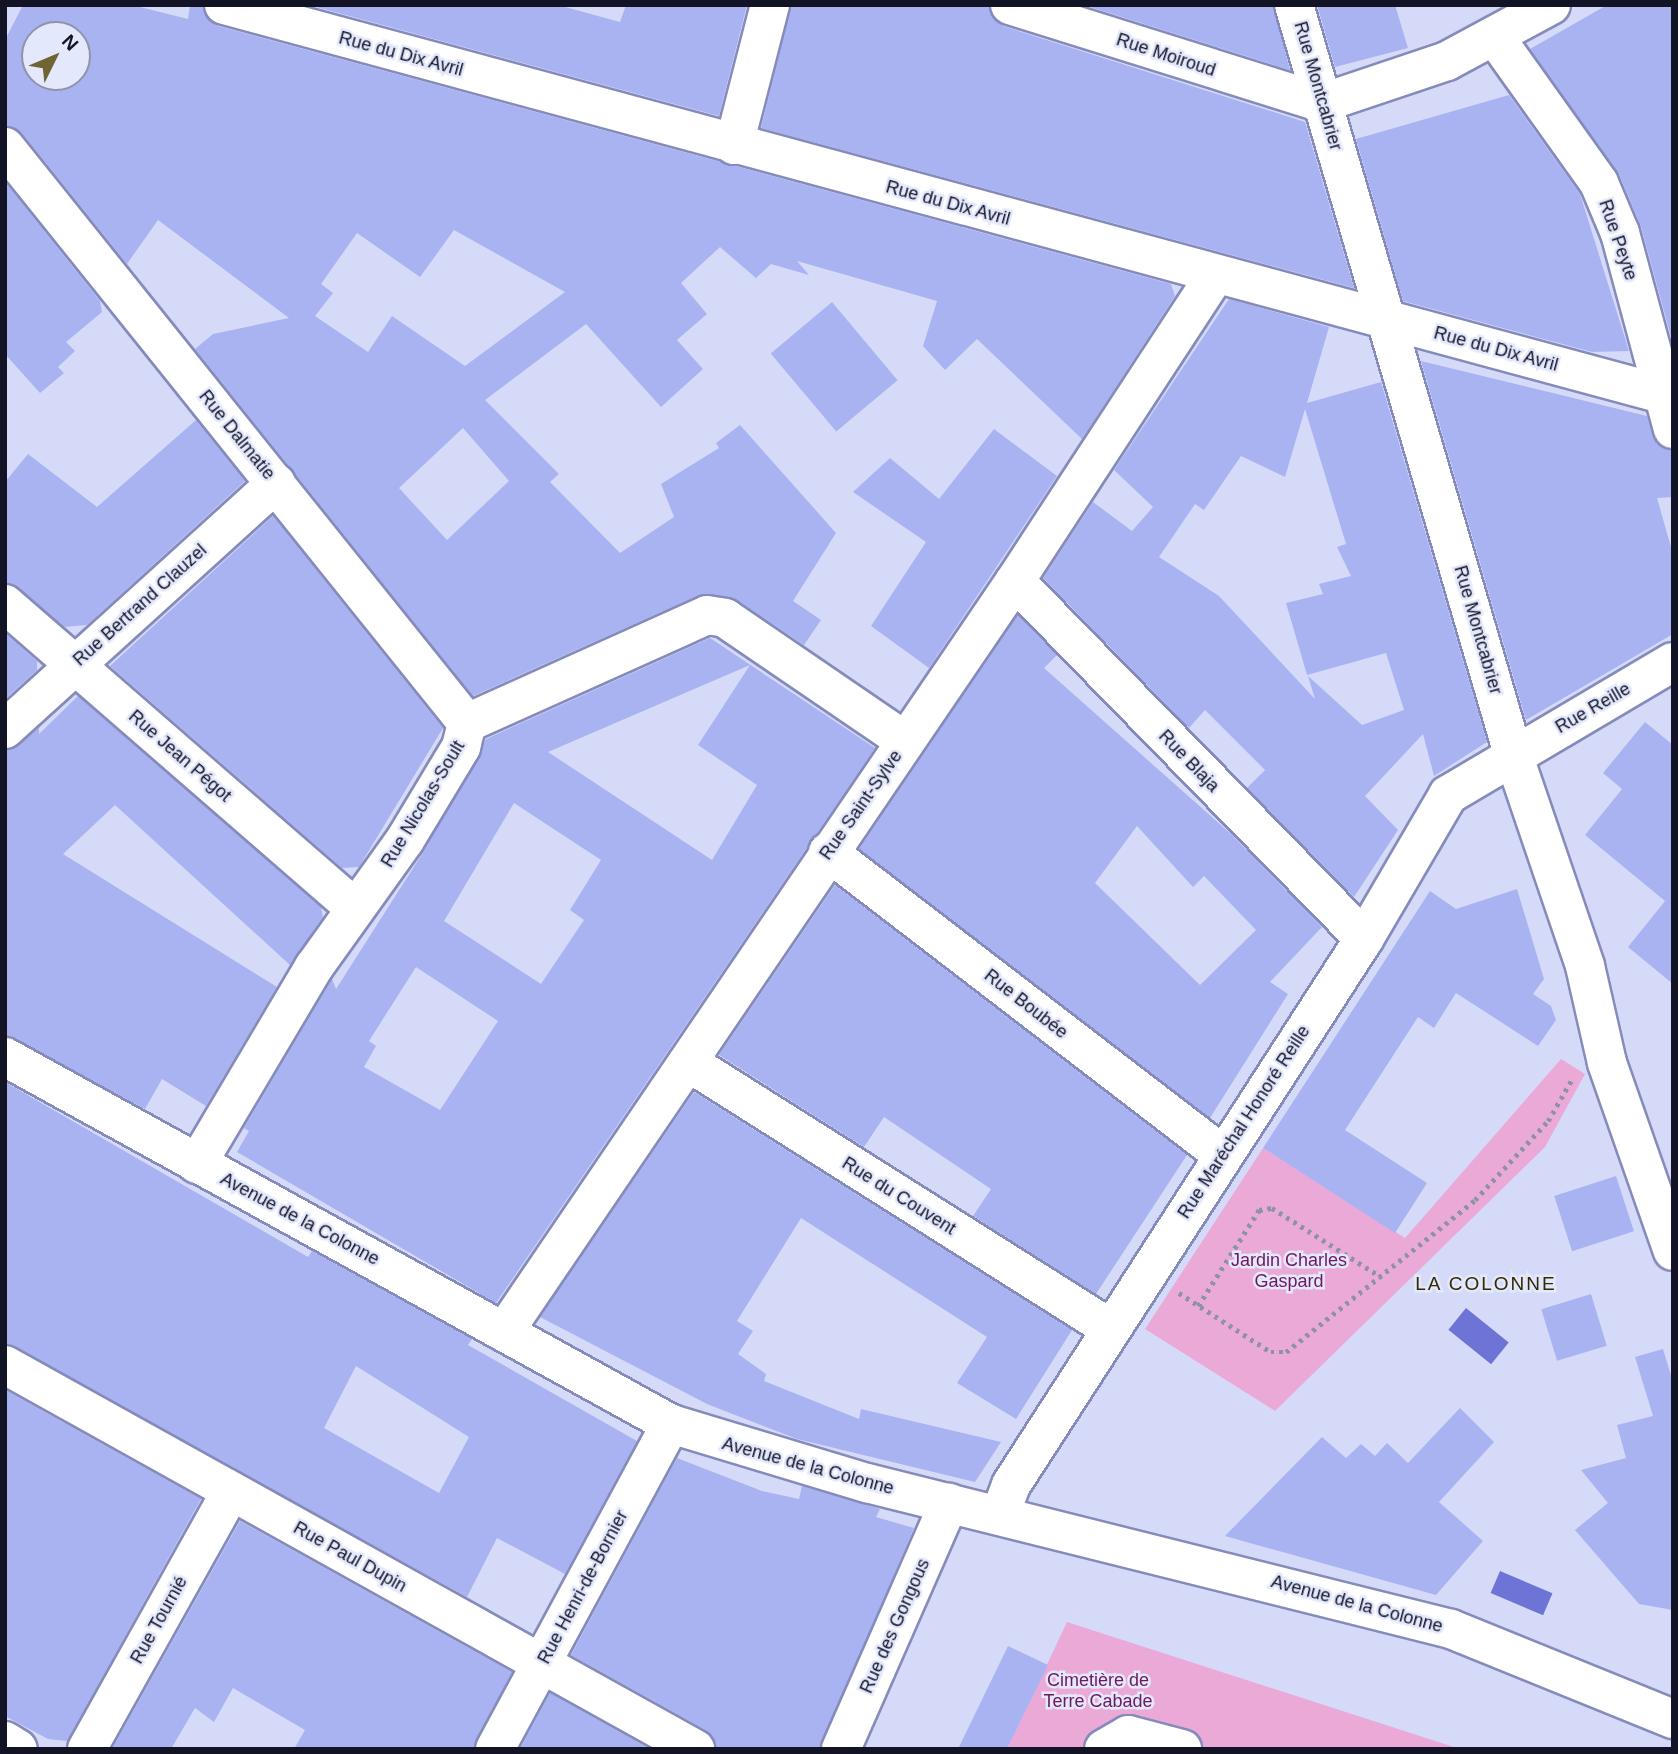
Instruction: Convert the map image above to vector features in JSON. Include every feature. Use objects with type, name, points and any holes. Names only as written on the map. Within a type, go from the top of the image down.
[{"type":"street","name":"Rue du Dix Avril","points":[[224,5],[1215,275],[1387,319],[1670,407]]},
{"type":"street","points":[[734,145],[770,5]]},
{"type":"street","name":"Rue Moiroud","points":[[1010,5],[1322,103]]},
{"type":"street","name":"Rue Montcabrier","points":[[1294,5],[1513,754],[1585,966],[1607,1063],[1673,1251]]},
{"type":"street","points":[[1322,103],[1447,61],[1551,5]]},
{"type":"street","name":"Rue Peyte","points":[[1495,37],[1599,183],[1620,233],[1670,407]]},
{"type":"street","name":"Rue Dalmatie","points":[[5,147],[467,723]]},
{"type":"street","name":"Rue Saint-Sylve","points":[[504,1332],[828,852],[1015,581],[1215,275]]},
{"type":"street","name":"Rue Bertrand Clauzel","points":[[5,729],[276,484]]},
{"type":"street","name":"Rue Blaja","points":[[1015,581],[1364,939]]},
{"type":"street","name":"Rue Jean Pégot","points":[[5,604],[355,908]]},
{"type":"street","name":"Rue Nicolas-Soult","points":[[197,1164],[355,908],[405,840],[461,747],[467,723],[708,615],[725,618],[905,741]]},
{"type":"street","name":"Rue Reille","points":[[1513,754],[1673,662]]},
{"type":"street","name":"Rue Maréchal Honoré Reille","points":[[1000,1514],[1011,1485],[1146,1271],[1364,939],[1448,795],[1513,754]]},
{"type":"street","name":"Rue Boubée","points":[[828,852],[1223,1155]]},
{"type":"street","name":"Avenue de la Colonne","points":[[5,1057],[671,1424],[727,1445],[1451,1629],[1673,1719]]},
{"type":"street","name":"Rue du Couvent","points":[[688,1062],[1111,1329]]},
{"type":"street","name":"Rue Paul Dupin","points":[[5,1366],[695,1749]]},
{"type":"street","name":"Rue Henri-de-Bornier","points":[[495,1749],[671,1424]]},
{"type":"street","name":"Rue Tournié","points":[[87,1749],[231,1491]]},
{"type":"street","name":"Rue des Gongous","points":[[841,1749],[949,1503]]},
{"type":"street","points":[[1104,1749],[1128,1735],[1182,1749]]},
{"type":"street","points":[[5,1741],[18,1749]]},
{"type":"path","points":[[1146,1271],[1271,1352],[1286,1352],[1475,1200],[1548,1121],[1577,1069],[1607,1063]]},
{"type":"path","points":[[1198,1306],[1259,1210],[1272,1208],[1381,1277]]},
{"type":"green space","name":"Jardin Charles Gaspard","points":[[1561,1059],[1585,1074],[1545,1147],[1275,1411],[1145,1329],[1263,1148],[1405,1238]]},
{"type":"green space","name":"Cimetière de Terre Cabade","points":[[1067,1622],[1460,1749],[1007,1749]]},
{"type":"shaded area","points":[[1466,1308],[1509,1343],[1491,1364],[1448,1330]]},
{"type":"shaded area","points":[[1500,1571],[1552,1593],[1543,1615],[1491,1593]]},
{"type":"building","points":[[23,5],[132,5],[188,19],[190,5],[203,5],[218,26],[1171,284],[1175,296],[1082,439],[977,339],[945,370],[923,346],[937,301],[797,261],[809,275],[771,264],[756,278],[720,247],[681,283],[707,314],[677,340],[703,369],[661,407],[586,324],[485,400],[559,474],[550,482],[620,553],[674,517],[661,484],[719,448],[716,443],[740,425],[836,533],[793,601],[821,620],[804,645],[737,600],[699,595],[473,696],[195,349],[213,334],[289,318],[158,220],[127,264],[22,133],[5,126],[5,40]],"holes":[[[454,230],[565,292],[465,366],[392,316],[368,352],[315,316],[333,293],[321,284],[357,233],[420,277]],[[463,428],[509,481],[447,540],[399,488]]]},
{"type":"building","points":[[309,5],[558,5],[620,22],[626,5],[747,5],[719,116]]},
{"type":"building","points":[[791,5],[989,5],[1003,26],[1305,122],[1354,288],[761,128]]},
{"type":"building","points":[[1084,5],[1273,5],[1290,70]]},
{"type":"building","points":[[1317,5],[1395,5],[1408,48],[1335,67]]},
{"type":"building","points":[[1607,5],[1673,5],[1673,344],[1641,227],[1619,174],[1530,49]]},
{"type":"building","points":[[1509,95],[1580,194],[1629,351],[1592,352],[1403,301],[1356,139]]},
{"type":"building","points":[[5,182],[100,301],[102,312],[66,342],[75,351],[58,367],[64,373],[40,393],[5,354]]},
{"type":"building","points":[[1229,299],[1329,327],[1307,403],[1381,382],[1487,742],[1434,776],[1423,734],[1365,796],[1398,830],[1354,897],[1247,788],[1265,770],[1205,710],[1189,728],[1043,578],[1093,502],[1132,531],[1153,507],[1114,470]],"holes":[[[1305,409],[1346,544],[1337,547],[1351,576],[1319,584],[1323,594],[1286,603],[1307,675],[1386,653],[1404,710],[1362,725],[1308,676],[1315,699],[1219,596],[1159,557],[1195,504],[1204,510],[1241,456],[1285,477]]]},
{"type":"building","points":[[832,302],[898,380],[836,432],[771,353]]},
{"type":"building","points":[[1421,361],[1647,416],[1657,444],[1673,450],[1673,497],[1657,498],[1673,554],[1673,634],[1526,720]]},
{"type":"building","points":[[196,420],[245,481],[87,625],[65,627],[5,583],[5,482],[28,454],[97,507]]},
{"type":"building","points":[[994,429],[1057,476],[929,668],[871,626],[926,542],[853,492],[890,458],[939,499]]},
{"type":"building","points":[[273,516],[443,728],[359,867],[342,868],[110,666]]},
{"type":"building","points":[[1018,615],[1057,655],[1044,668],[1231,834],[1322,927],[1270,982],[1288,994],[1210,1118],[859,849]],"holes":[[[1137,826],[1193,887],[1204,876],[1256,930],[1200,985],[1095,883]]]},
{"type":"building","points":[[5,633],[37,661],[37,670],[5,699]]},
{"type":"building","points":[[710,638],[875,748],[496,1303],[237,1152],[249,1131],[244,1128],[332,979],[336,989],[424,851],[486,739]],"holes":[[[750,665],[698,745],[757,785],[712,860],[548,752]],[[514,803],[601,860],[570,910],[584,920],[541,984],[444,921]],[[416,967],[498,1021],[440,1110],[364,1067],[376,1046],[369,1041]]]},
{"type":"building","points":[[78,696],[321,907],[323,917],[290,965],[115,805],[63,854],[277,987],[206,1106],[162,1079],[145,1109],[5,1035],[5,750],[39,728],[39,734]]},
{"type":"building","points":[[1645,722],[1673,745],[1673,984],[1628,947],[1665,901],[1585,835],[1622,789],[1603,773]]},
{"type":"building","points":[[835,885],[1187,1155],[1096,1294],[973,1216],[991,1189],[884,1117],[864,1147],[719,1055]]},
{"type":"building","points":[[1517,889],[1544,979],[1533,994],[1551,1006],[1556,1020],[1538,1046],[1456,993],[1434,1028],[1418,1017],[1345,1130],[1427,1183],[1395,1233],[1263,1148],[1430,891],[1456,909]]},
{"type":"building","points":[[5,1082],[308,1257],[312,1251],[472,1339],[468,1345],[637,1441],[565,1574],[497,1538],[467,1597],[5,1343]],"holes":[[[356,1366],[469,1437],[439,1493],[324,1428]]]},
{"type":"building","points":[[694,1092],[1072,1330],[1016,1419],[957,1383],[987,1337],[801,1218],[737,1321],[753,1331],[738,1354],[766,1374],[764,1381],[859,1419],[861,1409],[1001,1442],[975,1482],[797,1439],[707,1404],[540,1317]]},
{"type":"building","points":[[1616,1176],[1634,1231],[1572,1251],[1554,1196]]},
{"type":"building","points":[[1591,1294],[1607,1346],[1557,1361],[1541,1309]]},
{"type":"building","points":[[1663,1349],[1673,1382],[1673,1610],[1639,1604],[1575,1530],[1608,1503],[1581,1470],[1626,1458],[1617,1425],[1653,1416],[1635,1357]]},
{"type":"building","points":[[5,1390],[201,1499],[67,1741],[48,1739],[5,1716]]},
{"type":"building","points":[[1460,1408],[1494,1442],[1439,1502],[1483,1541],[1436,1595],[1225,1536],[1322,1437],[1346,1458],[1361,1444],[1375,1456],[1387,1443],[1408,1463]]},
{"type":"building","points":[[677,1458],[762,1491],[799,1499],[802,1486],[880,1509],[876,1517],[914,1528],[820,1749],[717,1749],[706,1730],[571,1655]]},
{"type":"building","points":[[240,1521],[512,1672],[473,1749],[294,1749],[305,1730],[233,1688],[214,1722],[195,1708],[171,1749],[112,1749]]},
{"type":"building","points":[[1008,1646],[1048,1665],[1007,1749],[958,1749]]},
{"type":"building","points":[[550,1693],[650,1749],[520,1749]]},
{"type":"district","name":"LA COLONNE","points":[[1486,1284]]}]
